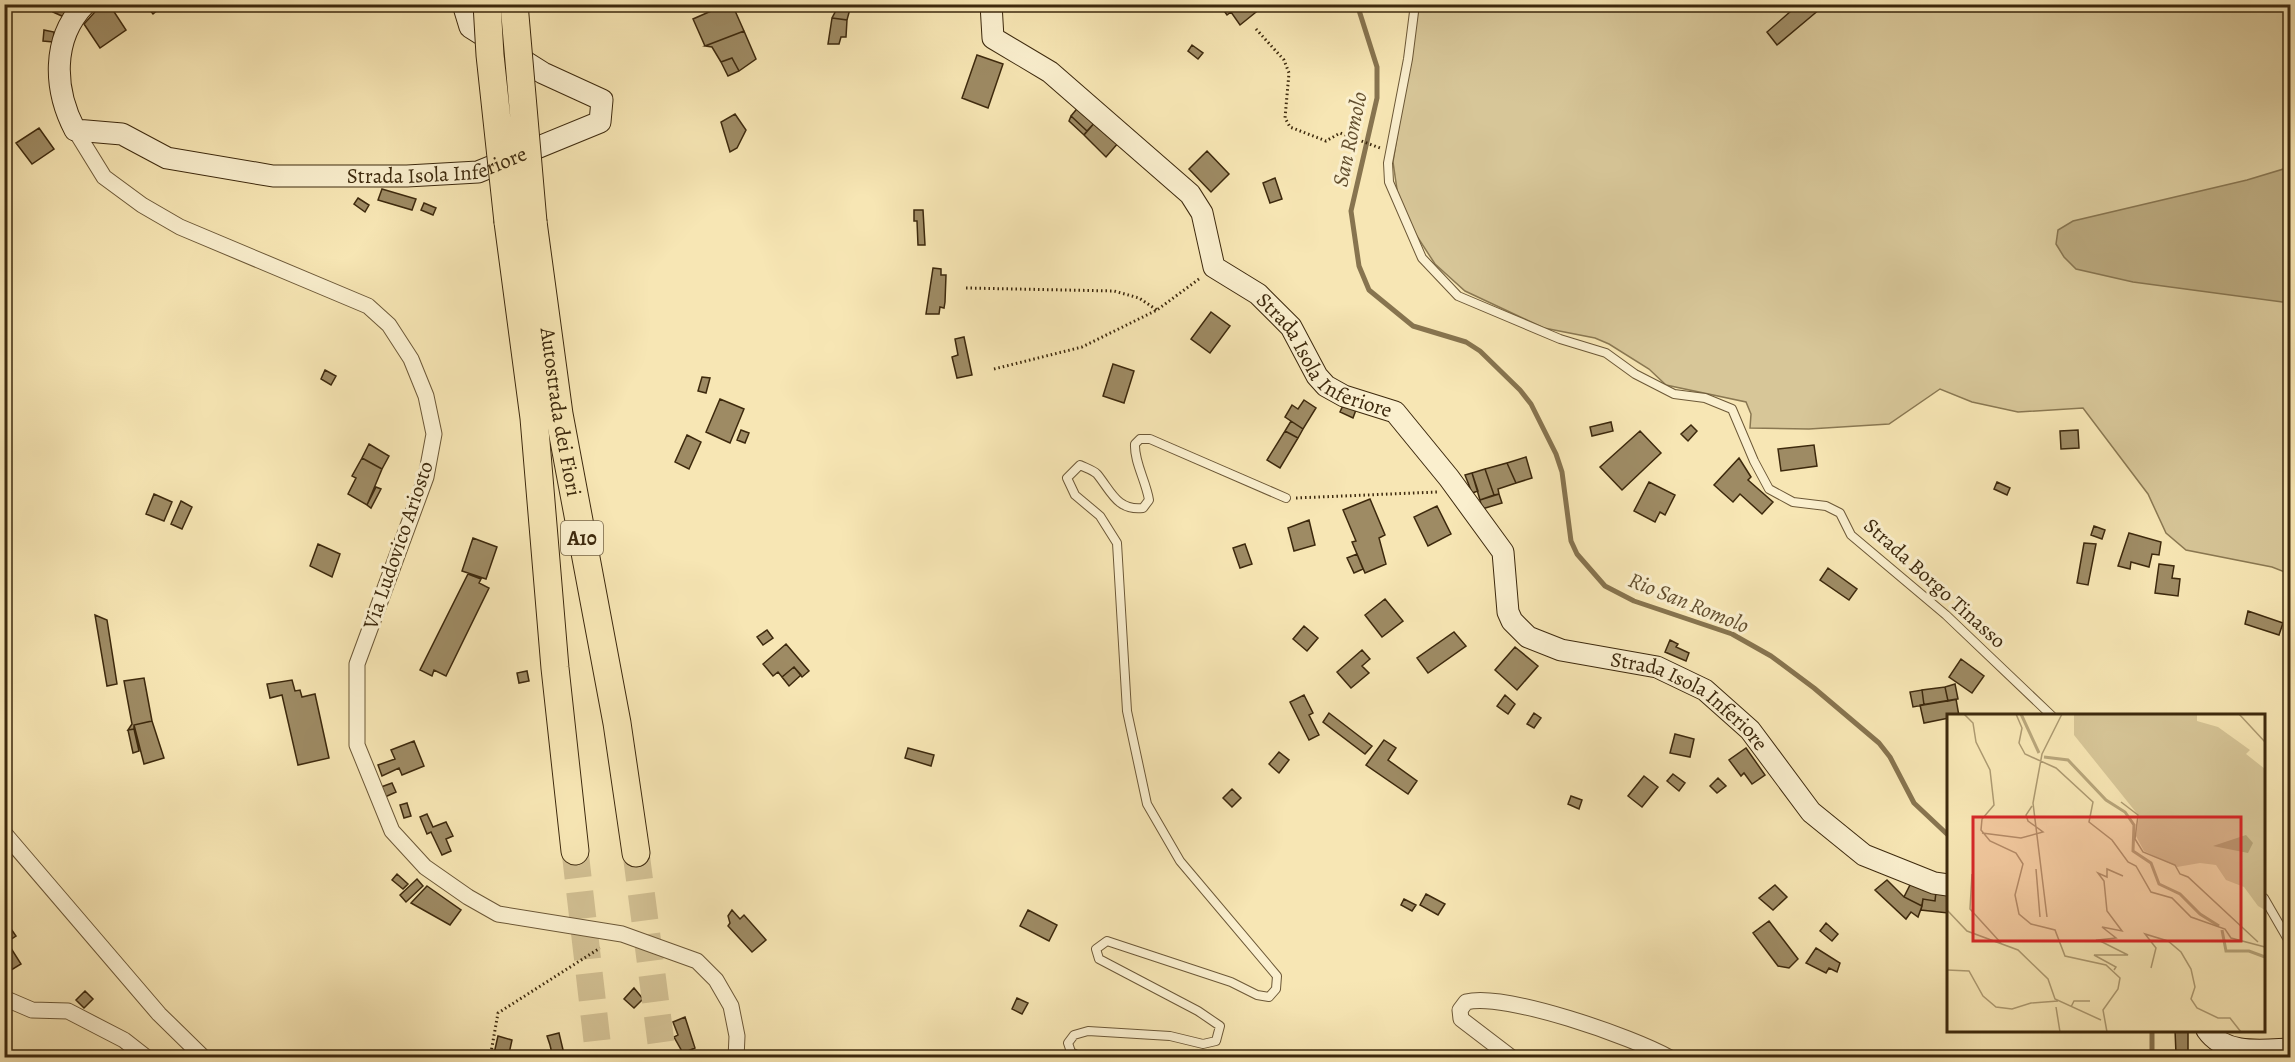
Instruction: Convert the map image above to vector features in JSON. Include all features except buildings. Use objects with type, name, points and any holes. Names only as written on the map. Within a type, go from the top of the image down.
[{"type":"highway","name":"Autostrada dei Fiori","points":[[487,4],[490,55],[613,700],[636,853]]},
{"type":"highway","name":"Autostrada dei Fiori","points":[[514,4],[521,222],[534,418],[557,690],[575,851]]},
{"type":"street","name":"Via Ludovico Ariosto","points":[[85,4],[72,17],[60,53],[59,79],[64,109],[104,177],[142,205],[180,227],[368,306],[389,325],[415,368],[426,396],[434,434],[426,477],[357,664],[357,745],[376,796],[393,831],[424,867],[498,914],[622,934],[697,961],[716,980],[731,1006],[737,1036],[736,1058]]},
{"type":"street","name":"Strada Isola Inferiore","points":[[75,130],[122,134],[167,158],[273,176],[407,176],[478,172],[600,122],[602,100],[543,73],[470,27],[463,4]]},
{"type":"street","points":[[991,4],[993,38],[1050,72],[1190,194],[1202,213],[1215,267]]},
{"type":"street","name":"Strada Isola Inferiore","points":[[1215,267],[1258,294],[1291,327],[1317,376],[1326,386],[1344,396],[1395,412],[1459,491],[1503,552],[1508,612],[1512,621],[1528,637],[1561,650],[1657,667],[1705,690],[1750,730],[1811,812],[1864,855],[1934,884],[1947,885]]},
{"type":"street","points":[[4,834],[152,1006],[204,1058]]},
{"type":"street","points":[[4,998],[32,1010],[68,1011],[124,1040],[147,1058]]},
{"type":"street","points":[[1512,1058],[1461,1019],[1460,1010],[1466,1002],[1489,999],[1533,1010],[1629,1039],[1670,1058]]},
{"type":"street","points":[[2208,1032],[2212,1038],[2241,1050],[2290,1050]]},
{"type":"lane","name":"Strada Borgo Tinasso","points":[[1413,4],[1408,59],[1388,163],[1389,182],[1422,258],[1458,296],[1560,339],[1606,353],[1635,374],[1674,394],[1705,398],[1732,409],[1754,461],[1769,489],[1793,502],[1826,506],[1840,513],[1851,535],[1946,615],[2050,714]]},
{"type":"lane","points":[[1082,1058],[1071,1052],[1068,1043],[1074,1035],[1088,1031],[1170,1036],[1203,1044],[1216,1041],[1220,1035],[1220,1026],[1198,1011],[1099,959],[1096,949],[1107,941],[1231,982],[1257,995],[1269,997],[1276,989],[1276,976],[1180,861],[1147,804],[1127,711],[1117,543],[1100,516],[1075,495],[1067,477],[1080,465],[1095,472],[1113,499],[1131,510],[1143,508],[1149,500],[1146,482],[1135,452],[1135,444],[1140,439],[1150,439],[1286,498]]},
{"type":"lane","points":[[2265,900],[2290,943]]},
{"type":"path","points":[[1256,29],[1284,60],[1289,73],[1285,118],[1290,127],[1326,141],[1340,133],[1378,147]]},
{"type":"path","points":[[994,369],[1082,347],[1157,310],[1215,267]]},
{"type":"path","points":[[966,288],[1114,291],[1139,298],[1157,310]]},
{"type":"path","points":[[1286,498],[1459,491]]},
{"type":"path","points":[[490,1058],[498,1013],[622,934]]},
{"type":"shaded area","points":[[1418,5],[2290,5],[2290,574],[2272,567],[2186,550],[2166,533],[2148,494],[2083,408],[2018,412],[1972,402],[1940,389],[1889,424],[1809,429],[1750,428],[1751,414],[1746,402],[1666,385],[1649,369],[1609,344],[1595,338],[1544,328],[1465,291],[1435,264],[1400,210],[1393,162]]},
{"type":"shaded area","points":[[2290,167],[2290,303],[2133,282],[2076,269],[2064,257],[2056,244],[2058,230],[2073,221],[2247,180]]},
{"type":"waterway","name":"Rio San Romolo","points":[[1357,4],[1377,67],[1377,98],[1351,211],[1359,266],[1369,290],[1413,326],[1466,342],[1480,351],[1520,390],[1531,404],[1556,454],[1562,472],[1571,541],[1577,554],[1605,586],[1634,601],[1732,634],[1771,656],[1814,688],[1879,743],[1890,757],[1914,803],[1947,834]]},
{"type":"waterway","name":"Rio San Romolo","points":[[2152,1032],[2152,1058]]},
{"type":"tunnel","points":[[575,851],[599,1058]]},
{"type":"tunnel","points":[[636,853],[663,1058]]},
{"type":"water label","name":"San Romolo","points":[[1349,139]]}]
